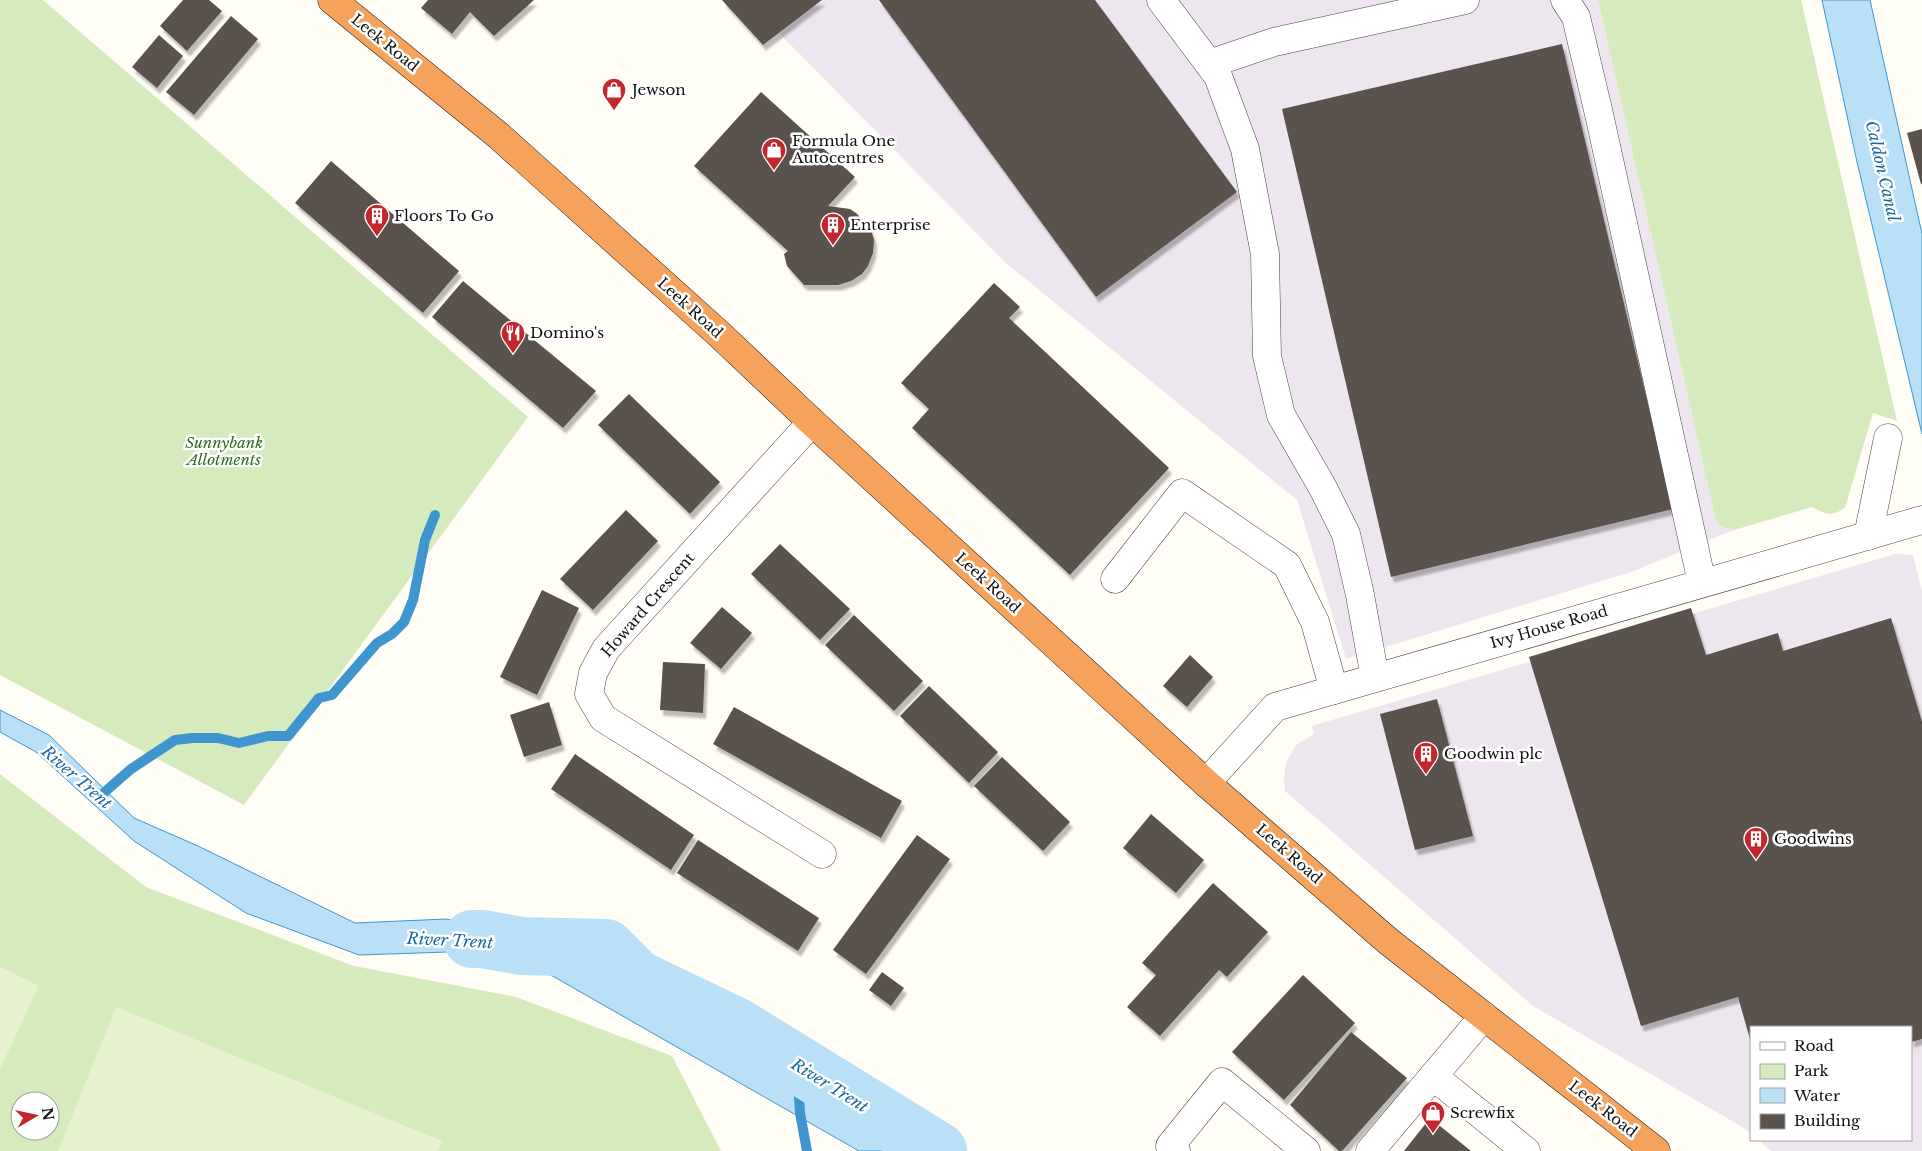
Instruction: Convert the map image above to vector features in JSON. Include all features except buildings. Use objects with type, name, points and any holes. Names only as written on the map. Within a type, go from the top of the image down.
[{"type":"highway","name":"Leek Road","points":[[332,0],[499,136],[720,334],[812,422],[1206,782],[1388,940],[1656,1151]]},
{"type":"street","points":[[1161,0],[1218,76],[1246,149],[1265,254],[1268,356],[1281,415],[1323,488],[1346,534],[1360,595],[1375,678]]},
{"type":"street","points":[[1209,64],[1274,42],[1465,0]]},
{"type":"street","points":[[1565,0],[1576,18],[1702,583]]},
{"type":"street","name":"Howard Crescent","points":[[812,422],[606,650],[593,673],[589,694],[604,718],[822,854]]},
{"type":"street","points":[[1868,536],[1888,438]]},
{"type":"street","points":[[1115,579],[1182,493],[1287,565],[1315,622],[1334,690]]},
{"type":"street","name":"Ivy House Road","points":[[1206,782],[1275,707],[1922,520]]},
{"type":"street","points":[[1370,1151],[1484,1016]]},
{"type":"street","points":[[1433,1076],[1526,1151]]},
{"type":"street","points":[[1176,1151],[1170,1146],[1222,1082],[1306,1151]]},
{"type":"shaded area","points":[[822,0],[1598,0],[1716,521],[1721,527],[1734,530],[1631,572],[1346,659],[1297,500],[1006,263],[779,33]]},
{"type":"shaded area","points":[[1895,554],[1913,555],[1922,592],[1922,1151],[1771,1151],[1759,1141],[1912,1141],[1912,1026],[1750,1026],[1750,1133],[1533,1006],[1285,791],[1286,762],[1296,745],[1314,734],[1312,726]]},
{"type":"green space","name":"Sunnybank Allotments","points":[[0,0],[43,0],[528,417],[244,805],[0,675]]},
{"type":"green space","points":[[1598,0],[1801,0],[1897,421],[1873,413],[1845,508],[1840,511],[1829,514],[1812,507],[1734,530],[1721,527],[1716,521]]},
{"type":"green space","points":[[0,774],[146,887],[354,966],[516,997],[672,1056],[721,1151],[0,1151]]},
{"type":"green space","points":[[0,967],[39,986],[0,1069]]},
{"type":"green space","points":[[116,1007],[442,1141],[438,1151],[58,1151]]},
{"type":"water","name":"Caldon Canal","points":[[1822,0],[1870,0],[1922,234],[1922,434],[1857,162]]},
{"type":"water","points":[[0,710],[49,735],[134,818],[198,846],[355,923],[446,919],[534,938],[898,1151],[859,1151],[507,950],[359,955],[246,913],[134,841],[36,752],[0,732]]},
{"type":"waterway","points":[[99,797],[131,769],[175,740],[218,738],[239,743],[268,736],[288,736],[319,698],[332,695],[377,643],[392,634],[404,622],[413,600],[425,540],[435,515]]},
{"type":"waterway","name":"River Trent","points":[[472,939],[483,939],[521,946],[606,948],[637,979],[737,1027],[938,1151]]},
{"type":"waterway","points":[[797,1065],[800,1113],[807,1151]]},
{"type":"place","name":"Jewson","points":[[614,111]]},
{"type":"place","name":"Formula One Autocentres","points":[[774,171]]},
{"type":"place","name":"Floors To Go","points":[[377,237]]},
{"type":"place","name":"Enterprise","points":[[833,246]]},
{"type":"place","name":"Domino's","points":[[513,354]]},
{"type":"place","name":"Goodwin plc","points":[[1426,775]]},
{"type":"place","name":"Goodwins","points":[[1756,860]]},
{"type":"place","name":"Screwfix","points":[[1433,1134]]}]
